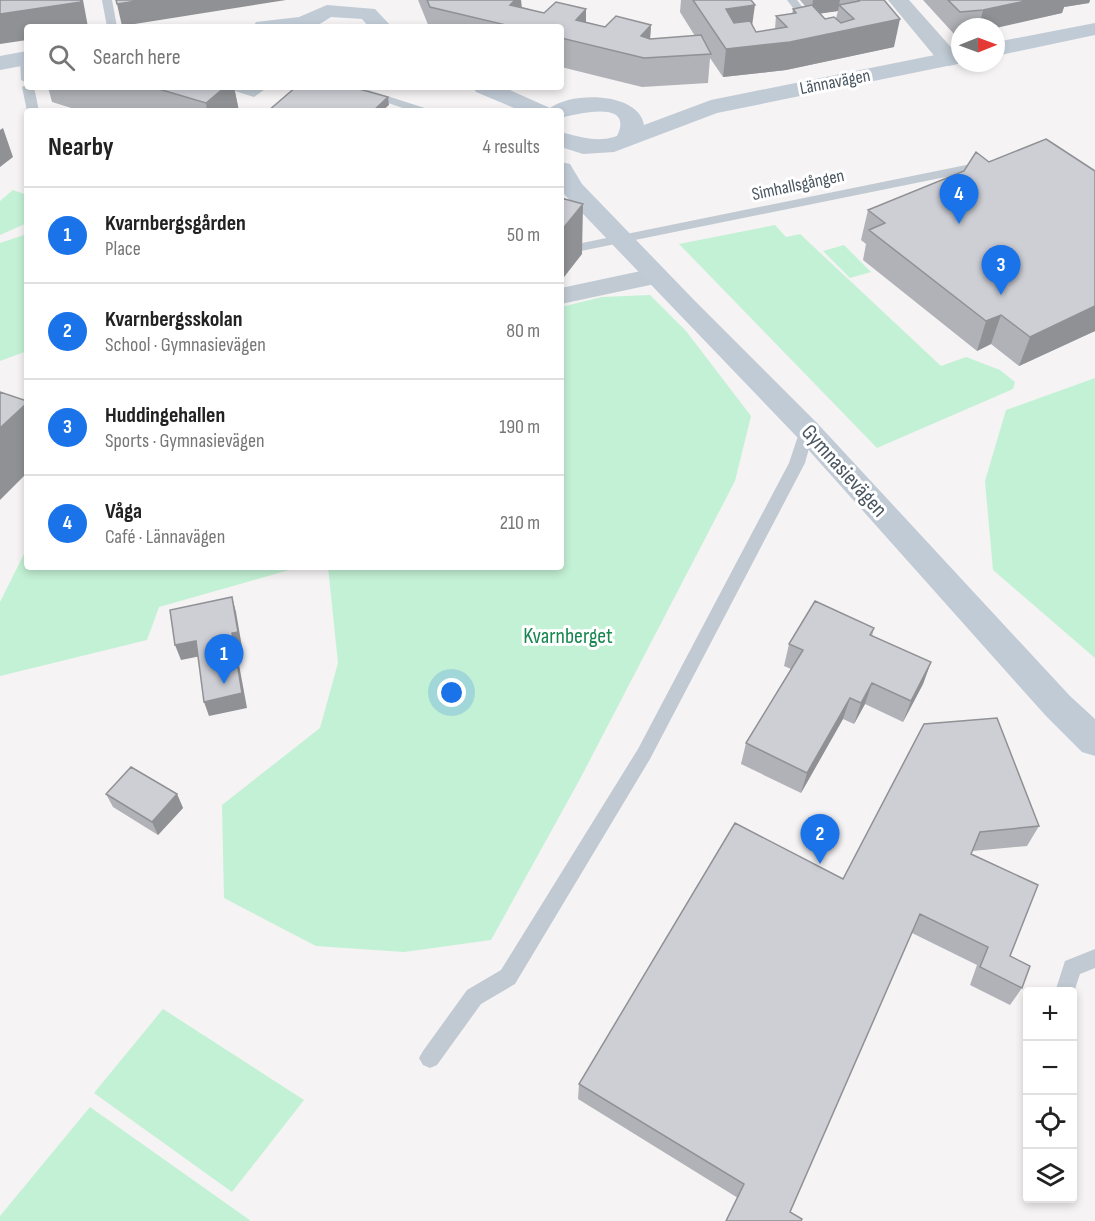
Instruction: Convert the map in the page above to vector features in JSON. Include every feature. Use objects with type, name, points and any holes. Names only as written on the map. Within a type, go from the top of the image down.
[{"type":"street","points":[[371,0],[378,24]]},
{"type":"street","points":[[898,0],[949,54]]},
{"type":"street","points":[[305,24],[332,5],[368,13],[377,24]]},
{"type":"street","points":[[1005,47],[1095,29]]},
{"type":"street","name":"Lännavägen","points":[[599,148],[614,145],[711,107],[949,54]]},
{"type":"street","points":[[0,63],[24,66]]},
{"type":"street","points":[[491,90],[534,108]]},
{"type":"street","name":"Lännavägen","points":[[560,101],[578,104],[592,102],[616,107],[711,107]]},
{"type":"street","points":[[616,107],[627,113],[633,122],[633,130],[627,138]]},
{"type":"street","points":[[564,140],[583,147],[599,148]]},
{"type":"street","points":[[577,203],[587,182],[590,161],[599,148]]},
{"type":"street","name":"Gymnasievägen","points":[[564,174],[577,203],[622,239],[655,276],[807,430],[1058,706],[1095,741]]},
{"type":"street","points":[[564,295],[655,276]]},
{"type":"lane","points":[[107,0],[111,24]]},
{"type":"lane","points":[[792,0],[816,31],[804,33]]},
{"type":"lane","points":[[29,90],[32,108]]},
{"type":"lane","points":[[239,90],[254,94],[259,90]]},
{"type":"lane","points":[[357,90],[414,108]]},
{"type":"lane","name":"Simhallsgången","points":[[564,241],[581,247],[981,166]]},
{"type":"lane","points":[[430,1058],[474,997],[508,977],[644,754],[797,463],[807,430]]},
{"type":"lane","points":[[1066,987],[1072,968],[1095,958]]},
{"type":"green space","points":[[13,190],[24,194],[24,224],[0,235],[0,201]]},
{"type":"green space","points":[[775,225],[786,237],[800,234],[941,366],[966,357],[1000,370],[1015,382],[1013,389],[877,448],[679,244]]},
{"type":"green space","points":[[24,235],[24,352],[0,361],[0,243]]},
{"type":"green space","points":[[844,245],[871,272],[850,278],[823,251]]},
{"type":"green space","name":"Kvarnberget","points":[[650,295],[686,331],[751,416],[735,481],[580,779],[491,940],[404,952],[316,946],[224,898],[222,805],[320,728],[338,663],[328,570],[564,570],[564,306],[602,297]]},
{"type":"green space","points":[[1095,378],[1095,658],[993,570],[985,481],[1006,410]]},
{"type":"green space","points":[[24,554],[24,570],[289,570],[159,607],[147,640],[0,676],[0,602]]},
{"type":"green space","points":[[163,1009],[304,1100],[232,1192],[94,1093]]},
{"type":"green space","points":[[90,1107],[251,1221],[0,1221],[0,1216]]},
{"type":"building","points":[[0,0],[81,0],[81,2],[0,14]]},
{"type":"building","points":[[116,0],[143,0],[117,4]]},
{"type":"building","points":[[427,0],[515,0],[510,5],[544,13],[556,2],[586,9],[576,20],[605,27],[616,16],[651,25],[641,36],[650,39],[701,35],[711,54],[644,58],[564,39],[564,24],[501,24],[430,7]]},
{"type":"building","points":[[693,0],[751,0],[755,5],[726,9],[734,23],[750,21],[756,32],[787,27],[776,16],[796,13],[793,9],[812,5],[825,19],[834,17],[841,23],[854,19],[839,5],[858,0],[884,0],[900,19],[790,42],[726,49]]},
{"type":"building","points":[[948,0],[1030,0],[983,10],[960,12]]},
{"type":"building","points":[[162,90],[221,90],[206,103]]},
{"type":"building","points":[[292,90],[363,90],[388,97],[376,108],[272,108]]},
{"type":"building","points":[[1046,139],[1095,171],[1095,306],[1030,337],[1001,315],[986,321],[869,230],[885,223],[868,210],[964,171],[976,152],[989,162]]},
{"type":"building","points":[[564,199],[583,204],[564,227]]},
{"type":"building","points":[[0,392],[24,400],[24,406],[0,428]]},
{"type":"building","points":[[232,597],[238,632],[232,633],[242,693],[204,702],[196,641],[175,645],[170,610]]},
{"type":"building","points":[[815,601],[874,628],[870,635],[931,662],[911,701],[872,683],[861,703],[850,698],[807,773],[746,743],[803,650],[789,644]]},
{"type":"building","points":[[997,718],[1039,826],[980,832],[971,854],[1038,885],[1010,956],[1030,966],[1022,988],[980,967],[988,947],[920,914],[790,1212],[802,1219],[801,1221],[726,1221],[744,1184],[579,1084],[735,823],[843,879],[924,724]]},
{"type":"building","points":[[131,767],[177,794],[152,822],[106,794]]},
{"type":"place","name":"Våga","points":[[959,224]]},
{"type":"place","name":"Huddingehallen","points":[[1001,295]]},
{"type":"place","name":"Kvarnbergsgården","points":[[224,684]]},
{"type":"place","name":"Kvarnbergsskolan","points":[[820,864]]}]
